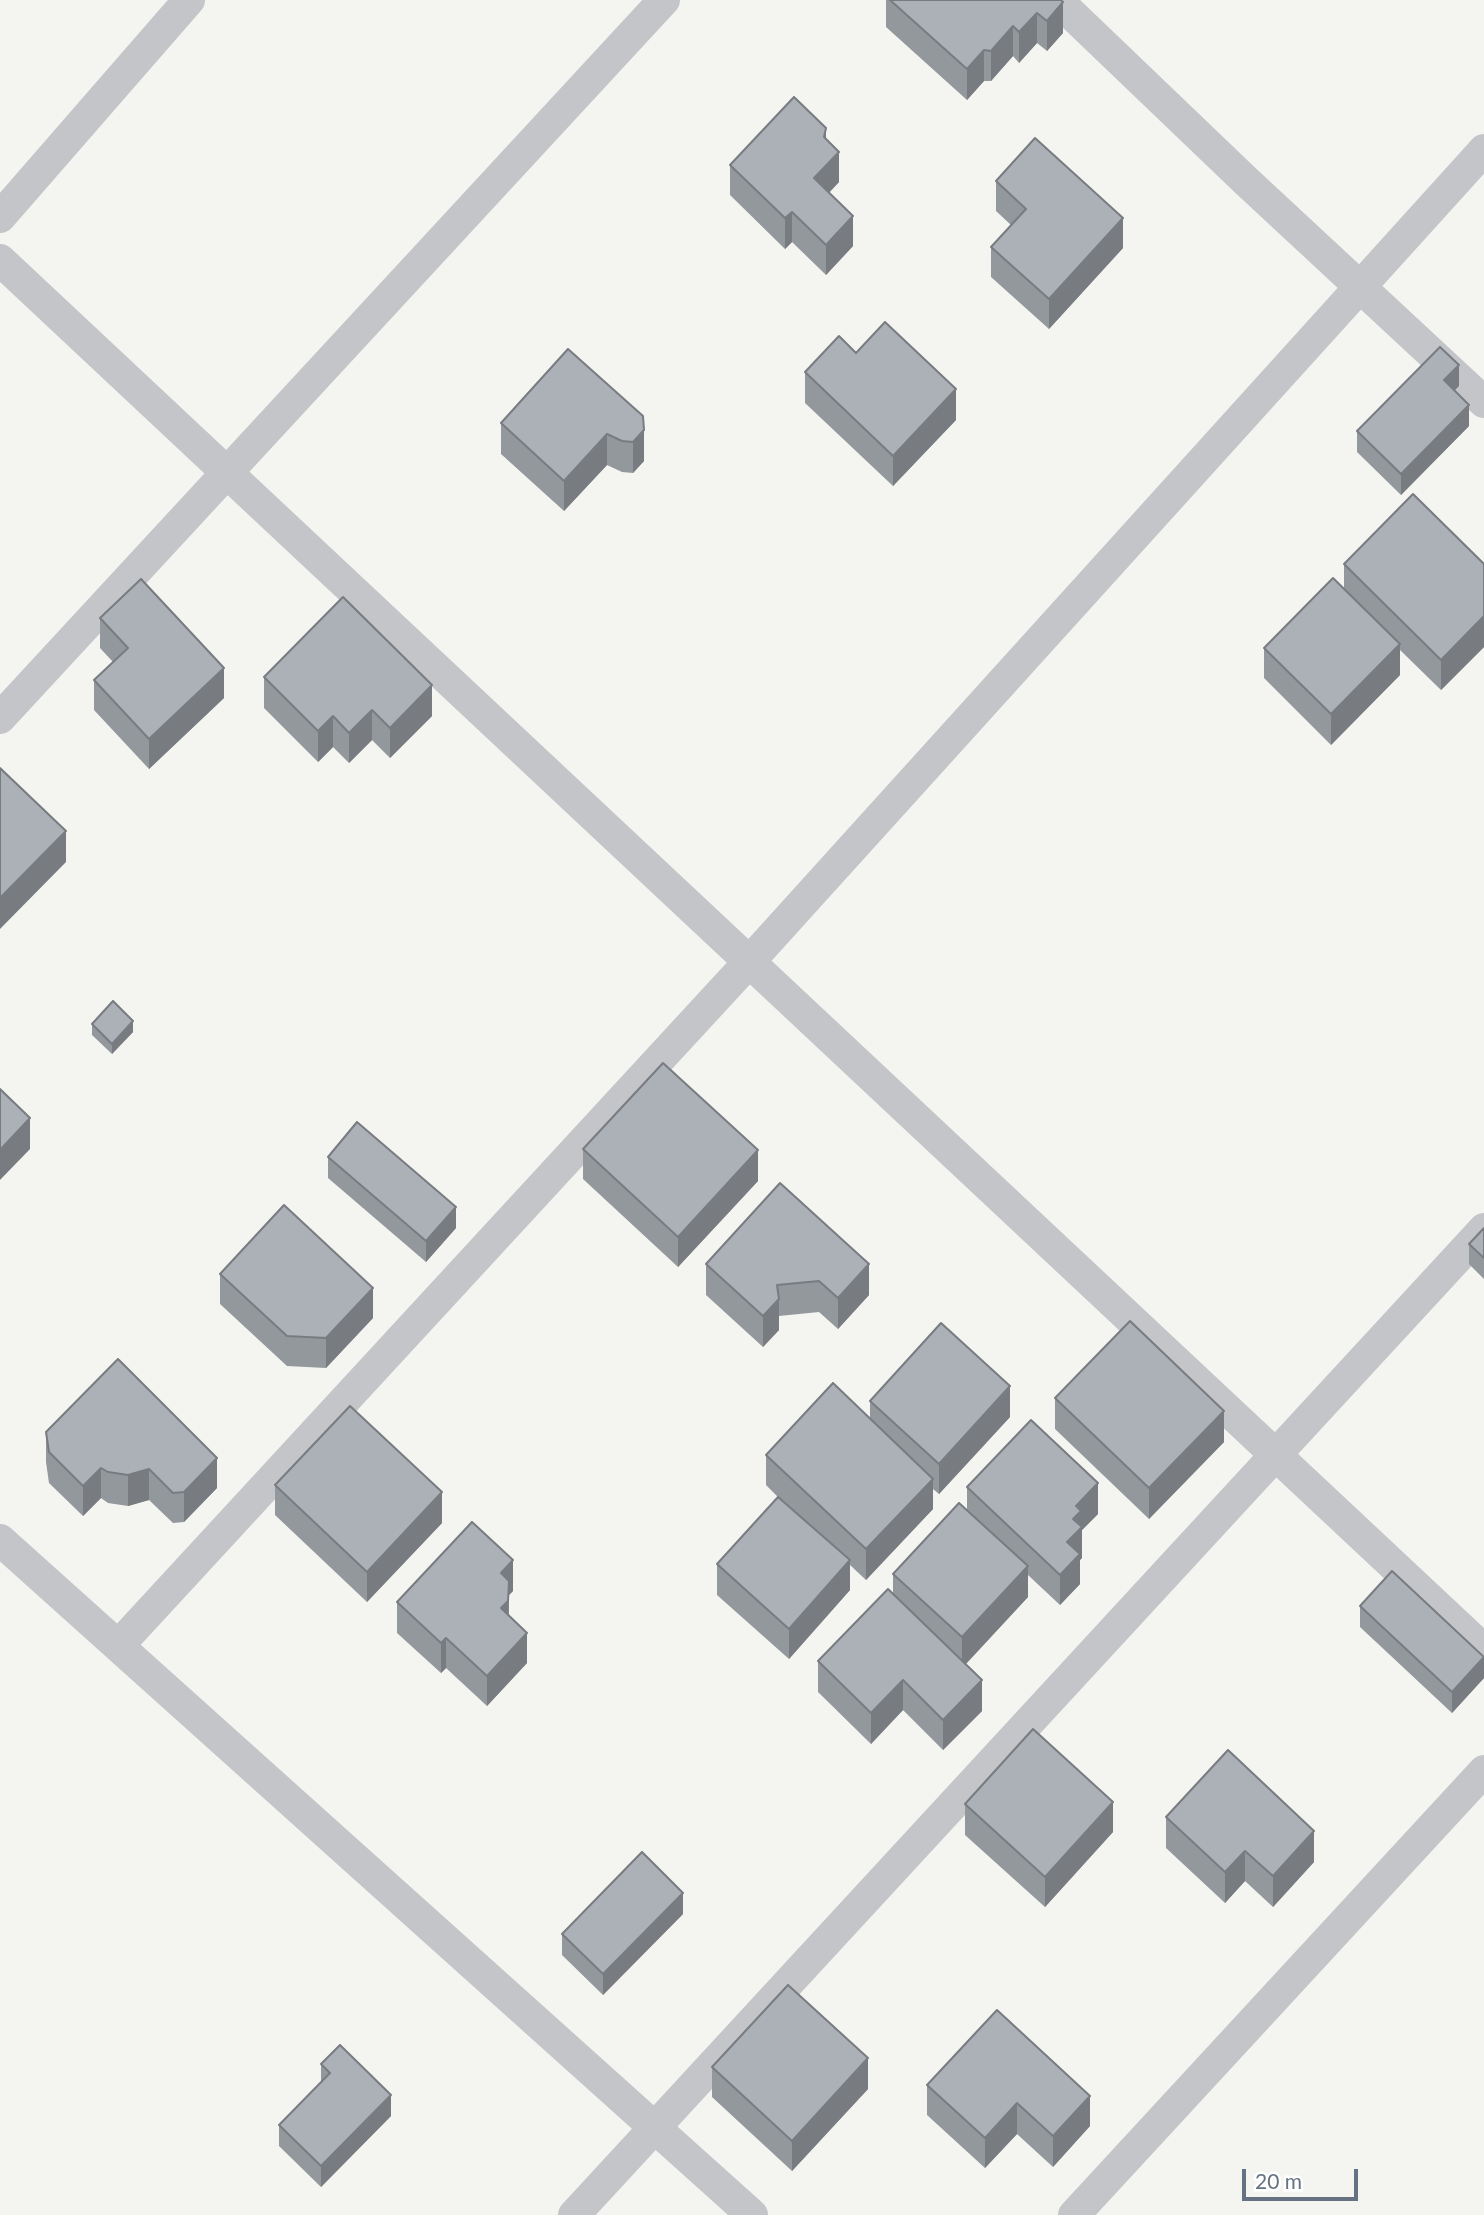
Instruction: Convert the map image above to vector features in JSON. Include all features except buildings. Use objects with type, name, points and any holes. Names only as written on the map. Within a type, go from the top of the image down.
[{"type":"street","points":[[0,217],[189,0]]},
{"type":"street","points":[[0,718],[664,0]]},
{"type":"street","points":[[1056,0],[1484,402]]},
{"type":"street","points":[[118,1646],[749,962],[1484,150]]},
{"type":"street","points":[[0,260],[1484,1650]]},
{"type":"street","points":[[574,2215],[1484,1229]]},
{"type":"street","points":[[0,1540],[752,2215]]},
{"type":"street","points":[[1074,2215],[1484,1771]]}]
